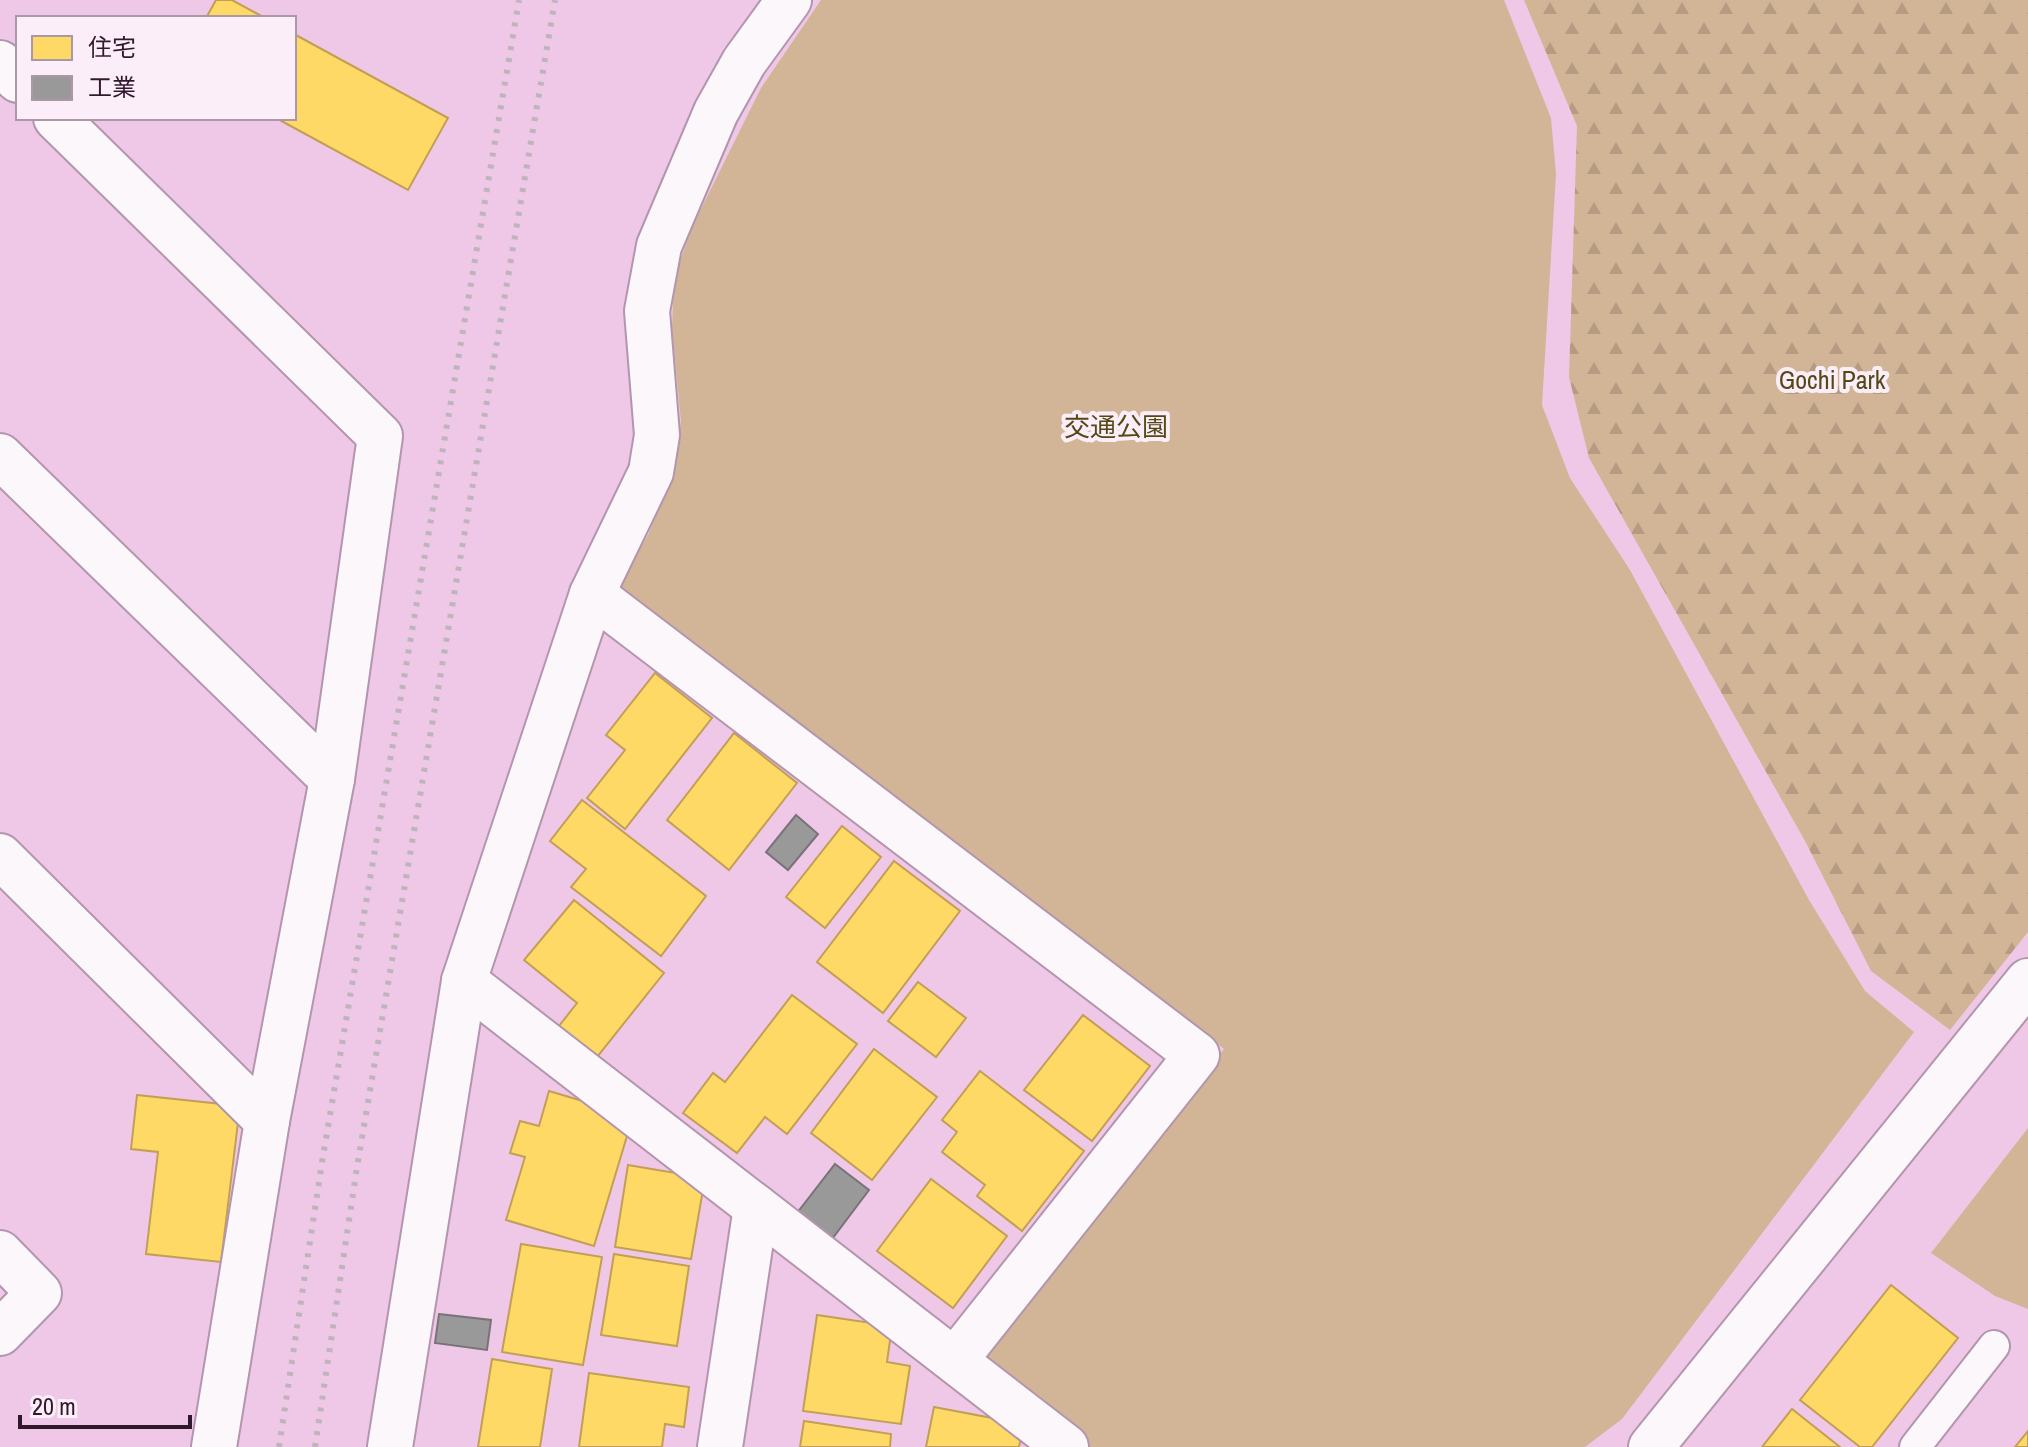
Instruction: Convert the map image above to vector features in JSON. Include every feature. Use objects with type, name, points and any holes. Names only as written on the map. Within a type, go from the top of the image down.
[{"type":"street","points":[[390,1447],[464,981],[592,594],[651,472],[657,435],[647,311],[650,278],[659,246],[716,112],[744,62],[789,0]]},
{"type":"street","points":[[0,63],[16,78]]},
{"type":"street","points":[[58,120],[380,436],[332,779],[267,1121],[214,1447]]},
{"type":"street","points":[[0,456],[332,779]]},
{"type":"street","points":[[592,594],[1197,1055],[955,1360]]},
{"type":"street","points":[[0,856],[267,1121]]},
{"type":"street","points":[[464,981],[1066,1447]]},
{"type":"street","points":[[1663,1444],[2028,981]]},
{"type":"street","points":[[720,1447],[756,1207]]},
{"type":"street","points":[[0,1253],[39,1293],[0,1333]]},
{"type":"lane","points":[[1915,1447],[1994,1346]]},
{"type":"green space","name":"交通公園","points":[[821,0],[1504,0],[1551,118],[1556,174],[1542,405],[1570,478],[1630,570],[1809,900],[1865,991],[1914,1032],[1622,1419],[1585,1447],[1089,1447],[977,1359],[1224,1049],[617,584],[648,535],[670,481],[681,422],[672,328],[674,276],[694,223],[761,88]]},
{"type":"green space","name":"Gochi Park","points":[[1524,0],[2028,0],[2028,932],[1950,1030],[1871,971],[1805,841],[1589,458],[1569,377],[1577,126]]},
{"type":"green space","points":[[2028,1128],[2028,1309],[1995,1296],[1931,1253]]},
{"type":"building: 住宅","points":[[216,0],[232,0],[261,16],[207,16]]},
{"type":"building: 住宅","points":[[296,35],[448,118],[408,190],[280,120],[296,120]]},
{"type":"building: 住宅","points":[[655,673],[712,718],[625,829],[587,798],[625,750],[606,735]]},
{"type":"building: 住宅","points":[[734,733],[797,783],[729,870],[667,820]]},
{"type":"building: 住宅","points":[[582,800],[706,896],[661,956],[571,887],[586,869],[550,841]]},
{"type":"building: 住宅","points":[[842,826],[881,857],[825,928],[786,897]]},
{"type":"building: 住宅","points":[[894,861],[960,911],[883,1013],[817,962]]},
{"type":"building: 住宅","points":[[574,900],[664,973],[597,1057],[559,1026],[577,1003],[524,960]]},
{"type":"building: 住宅","points":[[918,982],[966,1018],[936,1057],[888,1021]]},
{"type":"building: 住宅","points":[[792,995],[857,1044],[787,1134],[765,1117],[737,1153],[683,1113],[713,1073],[725,1082]]},
{"type":"building: 住宅","points":[[1083,1015],[1150,1066],[1092,1141],[1024,1090]]},
{"type":"building: 住宅","points":[[874,1049],[937,1097],[872,1180],[811,1133]]},
{"type":"building: 住宅","points":[[980,1071],[1084,1151],[1022,1231],[977,1196],[985,1185],[942,1152],[957,1132],[942,1120]]},
{"type":"building: 住宅","points":[[549,1091],[633,1116],[594,1246],[506,1220],[525,1157],[510,1153],[520,1121],[539,1126]]},
{"type":"building: 住宅","points":[[137,1095],[240,1106],[221,1262],[146,1254],[158,1152],[131,1149]]},
{"type":"building: 住宅","points":[[628,1165],[705,1178],[691,1259],[615,1247]]},
{"type":"building: 住宅","points":[[931,1179],[1007,1236],[953,1308],[877,1251]]},
{"type":"building: 住宅","points":[[521,1244],[602,1257],[583,1365],[502,1352]]},
{"type":"building: 住宅","points":[[614,1254],[689,1266],[677,1346],[601,1335]]},
{"type":"building: 住宅","points":[[1891,1285],[1958,1338],[1872,1447],[1860,1447],[1800,1400]]},
{"type":"building: 住宅","points":[[817,1315],[892,1326],[887,1362],[910,1366],[901,1424],[803,1411]]},
{"type":"building: 住宅","points":[[492,1359],[552,1369],[540,1447],[478,1447]]},
{"type":"building: 住宅","points":[[589,1373],[689,1387],[684,1427],[665,1424],[662,1447],[579,1447]]},
{"type":"building: 住宅","points":[[934,1407],[1024,1424],[1019,1447],[926,1447]]},
{"type":"building: 住宅","points":[[1792,1409],[1840,1447],[1762,1447]]},
{"type":"building: 住宅","points":[[804,1421],[891,1434],[890,1447],[800,1447]]},
{"type":"building: 住宅","points":[[2028,1431],[2028,1447],[2015,1447]]},
{"type":"building: 工業","points":[[796,815],[818,834],[788,870],[766,852]]},
{"type":"building: 工業","points":[[835,1164],[869,1190],[832,1239],[797,1213]]},
{"type":"building: 工業","points":[[439,1314],[491,1320],[487,1350],[435,1343]]},
{"type":"railway","points":[[279,1447],[322,1162],[519,0]]},
{"type":"railway","points":[[315,1447],[357,1167],[555,0]]}]
